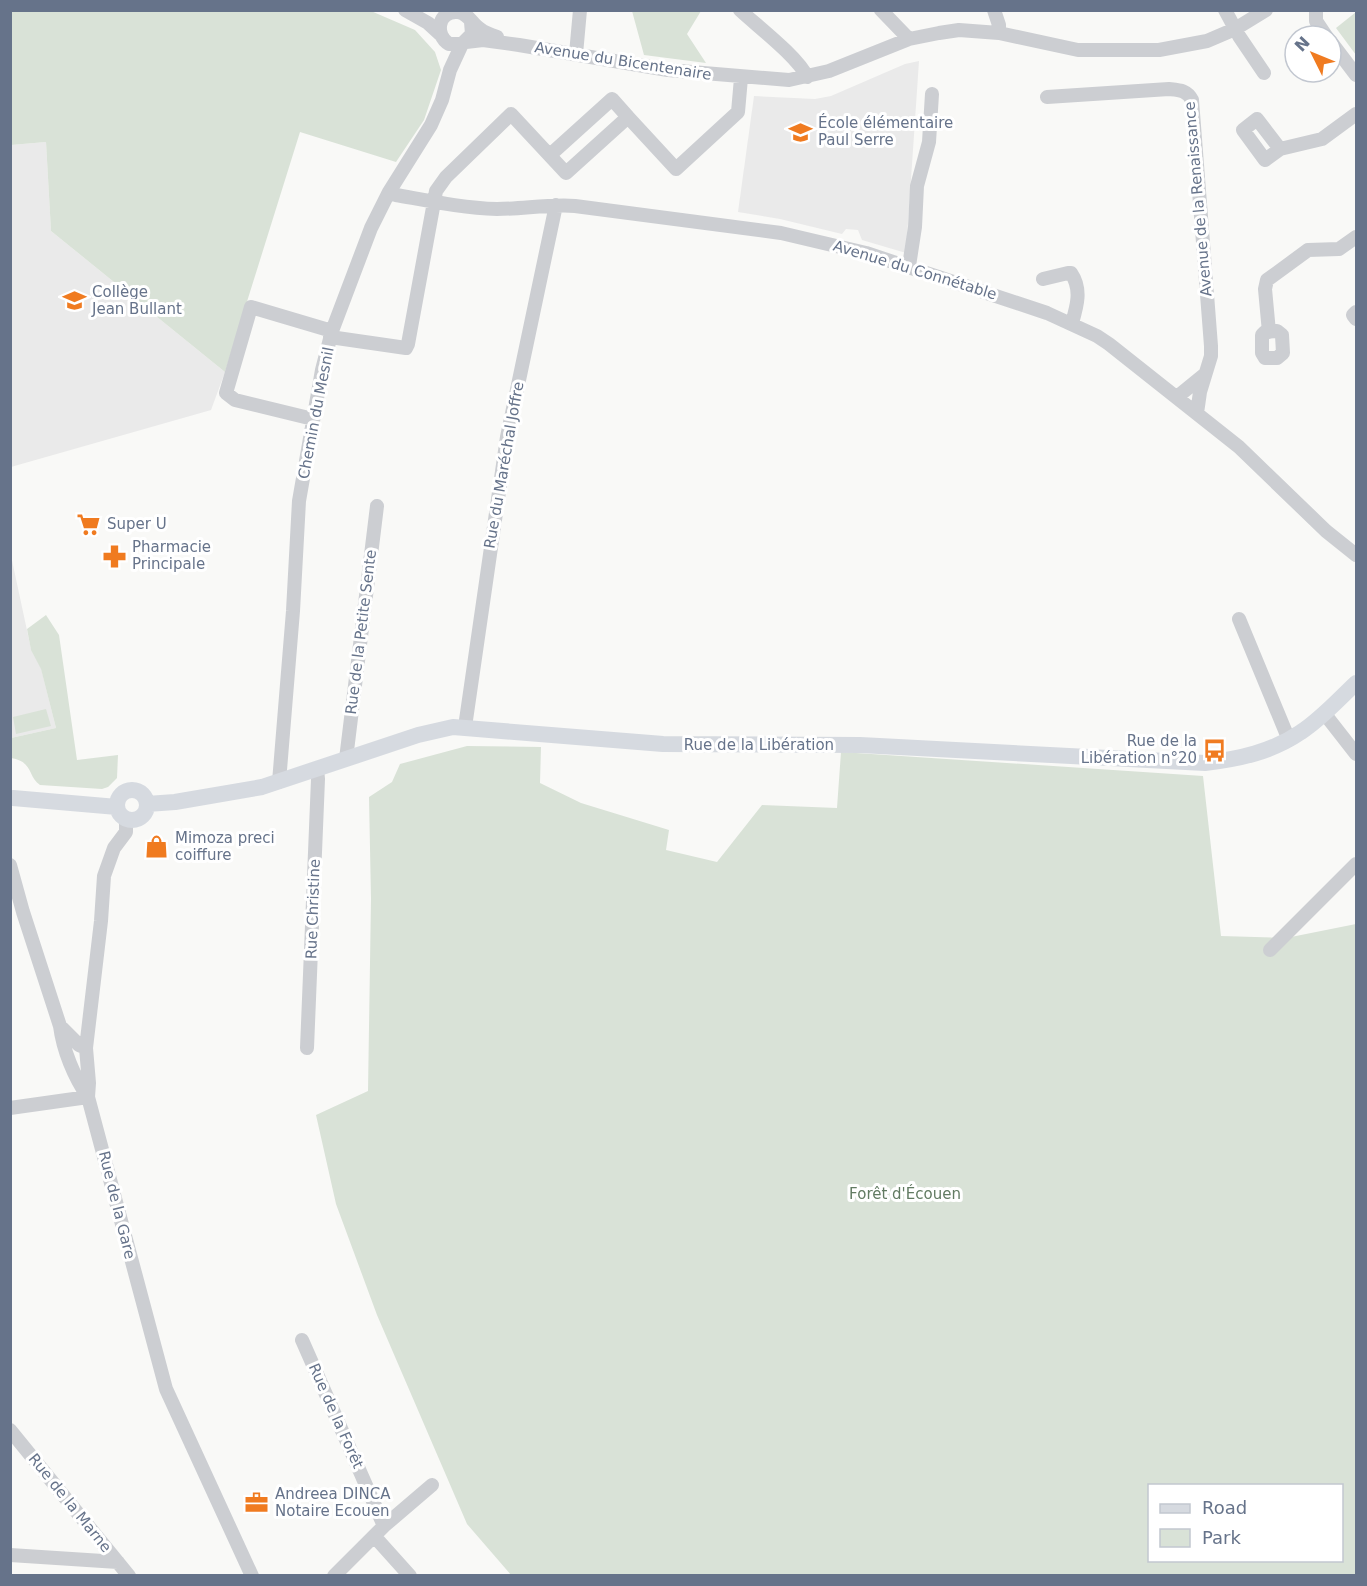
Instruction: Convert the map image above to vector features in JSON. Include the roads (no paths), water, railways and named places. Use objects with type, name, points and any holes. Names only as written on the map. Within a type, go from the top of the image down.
[{"type":"main road","name":"Rue de la Libération","points":[[147,804],[246,790],[279,782],[439,730],[465,727],[663,744],[860,745],[1205,763],[1247,756],[1289,740],[1303,732],[1356,683]]},
{"type":"main road","points":[[11,798],[121,813],[139,818],[144,814],[147,804],[141,793],[131,790],[120,795],[121,813]]},
{"type":"street","points":[[405,10],[428,23],[442,38],[455,45],[464,43],[472,34],[458,14],[440,23],[442,38]]},
{"type":"street","name":"Avenue du Bicentenaire","points":[[420,10],[430,14],[458,14],[485,32],[519,45]]},
{"type":"street","points":[[576,54],[580,10]]},
{"type":"street","points":[[740,10],[804,70],[807,77]]},
{"type":"street","points":[[881,10],[909,39]]},
{"type":"street","points":[[994,10],[999,33]]},
{"type":"street","points":[[1225,10],[1264,72]]},
{"type":"street","name":"Avenue du Bicentenaire","points":[[464,43],[483,40],[668,70],[741,78],[789,80],[807,77],[859,60],[909,39],[959,30],[999,33],[1077,50],[1159,50],[1207,41],[1235,29],[1266,10]]},
{"type":"street","name":"Chemin du Mesnil","points":[[442,38],[449,54],[450,70]]},
{"type":"street","name":"Chemin du Mesnil","points":[[279,782],[300,501],[313,419],[331,334],[371,228],[389,192],[431,125],[442,100],[450,70],[464,43]]},
{"type":"street","points":[[1343,58],[1356,75]]},
{"type":"street","points":[[550,155],[612,99],[676,169],[738,112],[741,78]]},
{"type":"street","name":"Avenue de la Renaissance","points":[[1047,97],[1169,89],[1180,90],[1190,95],[1212,346],[1212,356],[1206,374]]},
{"type":"street","points":[[909,266],[915,227],[917,186],[929,142],[932,94]]},
{"type":"street","points":[[313,419],[235,400],[226,393],[251,307],[331,334],[406,348],[436,191],[446,177],[511,114],[566,172],[628,117]]},
{"type":"street","points":[[1280,149],[1322,139],[1356,114]]},
{"type":"street","name":"Avenue du Connétable","points":[[389,192],[434,202],[497,209],[556,205],[781,233],[860,251],[909,266],[1072,323],[1109,344],[1239,447],[1326,531],[1356,555]]},
{"type":"street","name":"Rue du Maréchal Joffre","points":[[465,727],[507,437],[556,205]]},
{"type":"street","points":[[1269,332],[1265,290],[1267,280],[1271,275],[1308,250],[1339,249],[1356,237]]},
{"type":"street","points":[[1043,279],[1068,273],[1074,276],[1079,298],[1072,323]]},
{"type":"street","points":[[1356,312],[1353,315],[1356,319]]},
{"type":"street","points":[[1177,397],[1206,374]]},
{"type":"street","points":[[1197,413],[1206,374]]},
{"type":"street","name":"Rue de la Petite Sente","points":[[346,759],[377,506]]},
{"type":"street","points":[[1239,619],[1289,740]]},
{"type":"street","points":[[1324,713],[1356,754]]},
{"type":"street","name":"Rue Christine","points":[[307,1048],[318,779],[316,769]]},
{"type":"street","name":"Rue de la Gare","points":[[121,813],[126,832],[114,848],[104,876],[86,1048],[88,1097],[166,1389],[252,1575]]},
{"type":"street","points":[[1270,950],[1356,864]]},
{"type":"street","points":[[10,865],[60,1026],[62,1039],[79,1085],[88,1097],[10,1108]]},
{"type":"street","points":[[60,1026],[79,1045],[86,1048]]},
{"type":"street","name":"Rue de la Forêt","points":[[302,1340],[384,1526]]},
{"type":"street","name":"Rue de la Marne","points":[[10,1430],[129,1575]]},
{"type":"street","points":[[334,1575],[384,1526],[432,1485]]},
{"type":"street","points":[[375,1537],[410,1575]]},
{"type":"street","points":[[10,1555],[118,1562]]},
{"type":"place","name":"École élémentaire Paul Serre","points":[[800,132]]},
{"type":"place","name":"Collège Jean Bullant","points":[[74,301]]},
{"type":"place","name":"Super U","points":[[89,524]]},
{"type":"place","name":"Pharmacie Principale","points":[[114,556]]},
{"type":"place","name":"Rue de la Libération n°20","points":[[1215,750]]},
{"type":"place","name":"Mimoza preci coiffure","points":[[157,847]]},
{"type":"place","name":"Andreea DINCA Notaire Ecouen","points":[[257,1503]]},
{"type":"park label","name":"Forêt d'Écouen","points":[[905,1194]]}]
